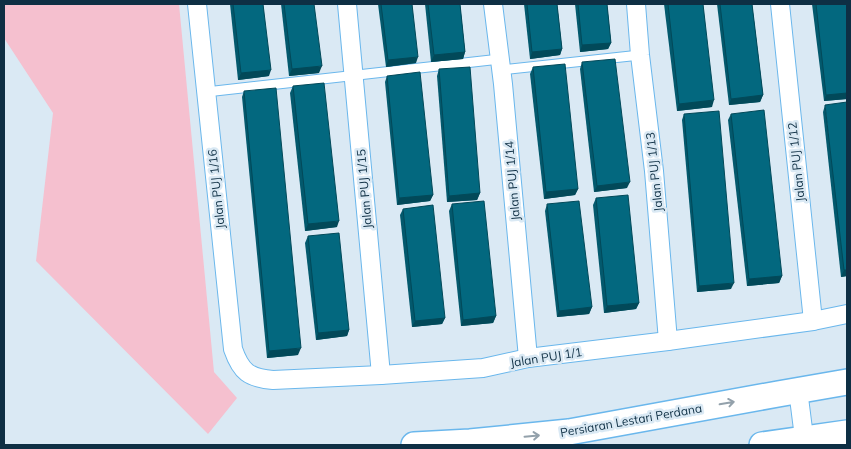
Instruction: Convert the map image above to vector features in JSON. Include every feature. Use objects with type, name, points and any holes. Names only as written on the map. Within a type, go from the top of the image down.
[{"type":"main road","name":"Persiaran Lestari Perdana","points":[[414,445],[470,442],[569,432],[847,382]]},
{"type":"main road","points":[[762,445],[804,443],[847,433]]},
{"type":"street","name":"Jalan PUJ 1/16","points":[[197,4],[233,349],[237,362],[245,371]]},
{"type":"street","name":"Jalan PUJ 1/15","points":[[347,4],[381,375]]},
{"type":"street","name":"Jalan PUJ 1/14","points":[[493,4],[528,358]]},
{"type":"street","name":"Jalan PUJ 1/13","points":[[636,4],[654,171],[668,341]]},
{"type":"street","name":"Jalan PUJ 1/12","points":[[780,4],[813,321]]},
{"type":"street","name":"Jalan PUJ 1/1","points":[[245,371],[259,379],[273,380],[483,368],[528,358],[813,321],[847,314]]},
{"type":"street","points":[[798,390],[804,443]]},
{"type":"lane","points":[[206,92],[353,75],[640,55]]},
{"type":"shaded area","points":[[4,4],[179,4],[214,372],[237,398],[208,434],[36,261],[53,113],[4,38]]},
{"type":"building","points":[[233,4],[263,4],[271,70],[241,73]]},
{"type":"building","points":[[284,4],[314,4],[322,66],[292,69]]},
{"type":"building","points":[[381,4],[412,4],[418,57],[388,60]]},
{"type":"building","points":[[428,4],[460,4],[465,52],[434,55]]},
{"type":"building","points":[[527,4],[557,4],[562,49],[532,52]]},
{"type":"building","points":[[578,4],[607,4],[611,43],[582,45]]},
{"type":"building","points":[[668,4],[703,4],[714,100],[679,104]]},
{"type":"building","points":[[720,4],[752,4],[763,95],[731,99]]},
{"type":"building","points":[[816,4],[847,4],[847,93],[826,95]]},
{"type":"building","points":[[615,59],[630,182],[597,186],[582,62]]},
{"type":"building","points":[[565,64],[578,189],[546,192],[533,67]]},
{"type":"building","points":[[470,67],[480,193],[449,196],[439,69]]},
{"type":"building","points":[[420,72],[433,195],[399,198],[387,76]]},
{"type":"building","points":[[324,83],[339,221],[308,224],[293,86]]},
{"type":"building","points":[[276,88],[301,348],[269,351],[244,91]]},
{"type":"building","points":[[847,102],[847,270],[844,270],[825,105]]},
{"type":"building","points":[[764,110],[782,276],[749,279],[731,114]]},
{"type":"building","points":[[719,111],[734,283],[699,286],[684,114]]},
{"type":"building","points":[[628,195],[639,303],[607,306],[596,198]]},
{"type":"building","points":[[484,201],[496,316],[463,320],[452,204]]},
{"type":"building","points":[[579,201],[592,307],[559,311],[547,204]]},
{"type":"building","points":[[433,205],[445,318],[415,321],[403,209]]},
{"type":"building","points":[[339,233],[349,330],[318,333],[308,236]]}]
